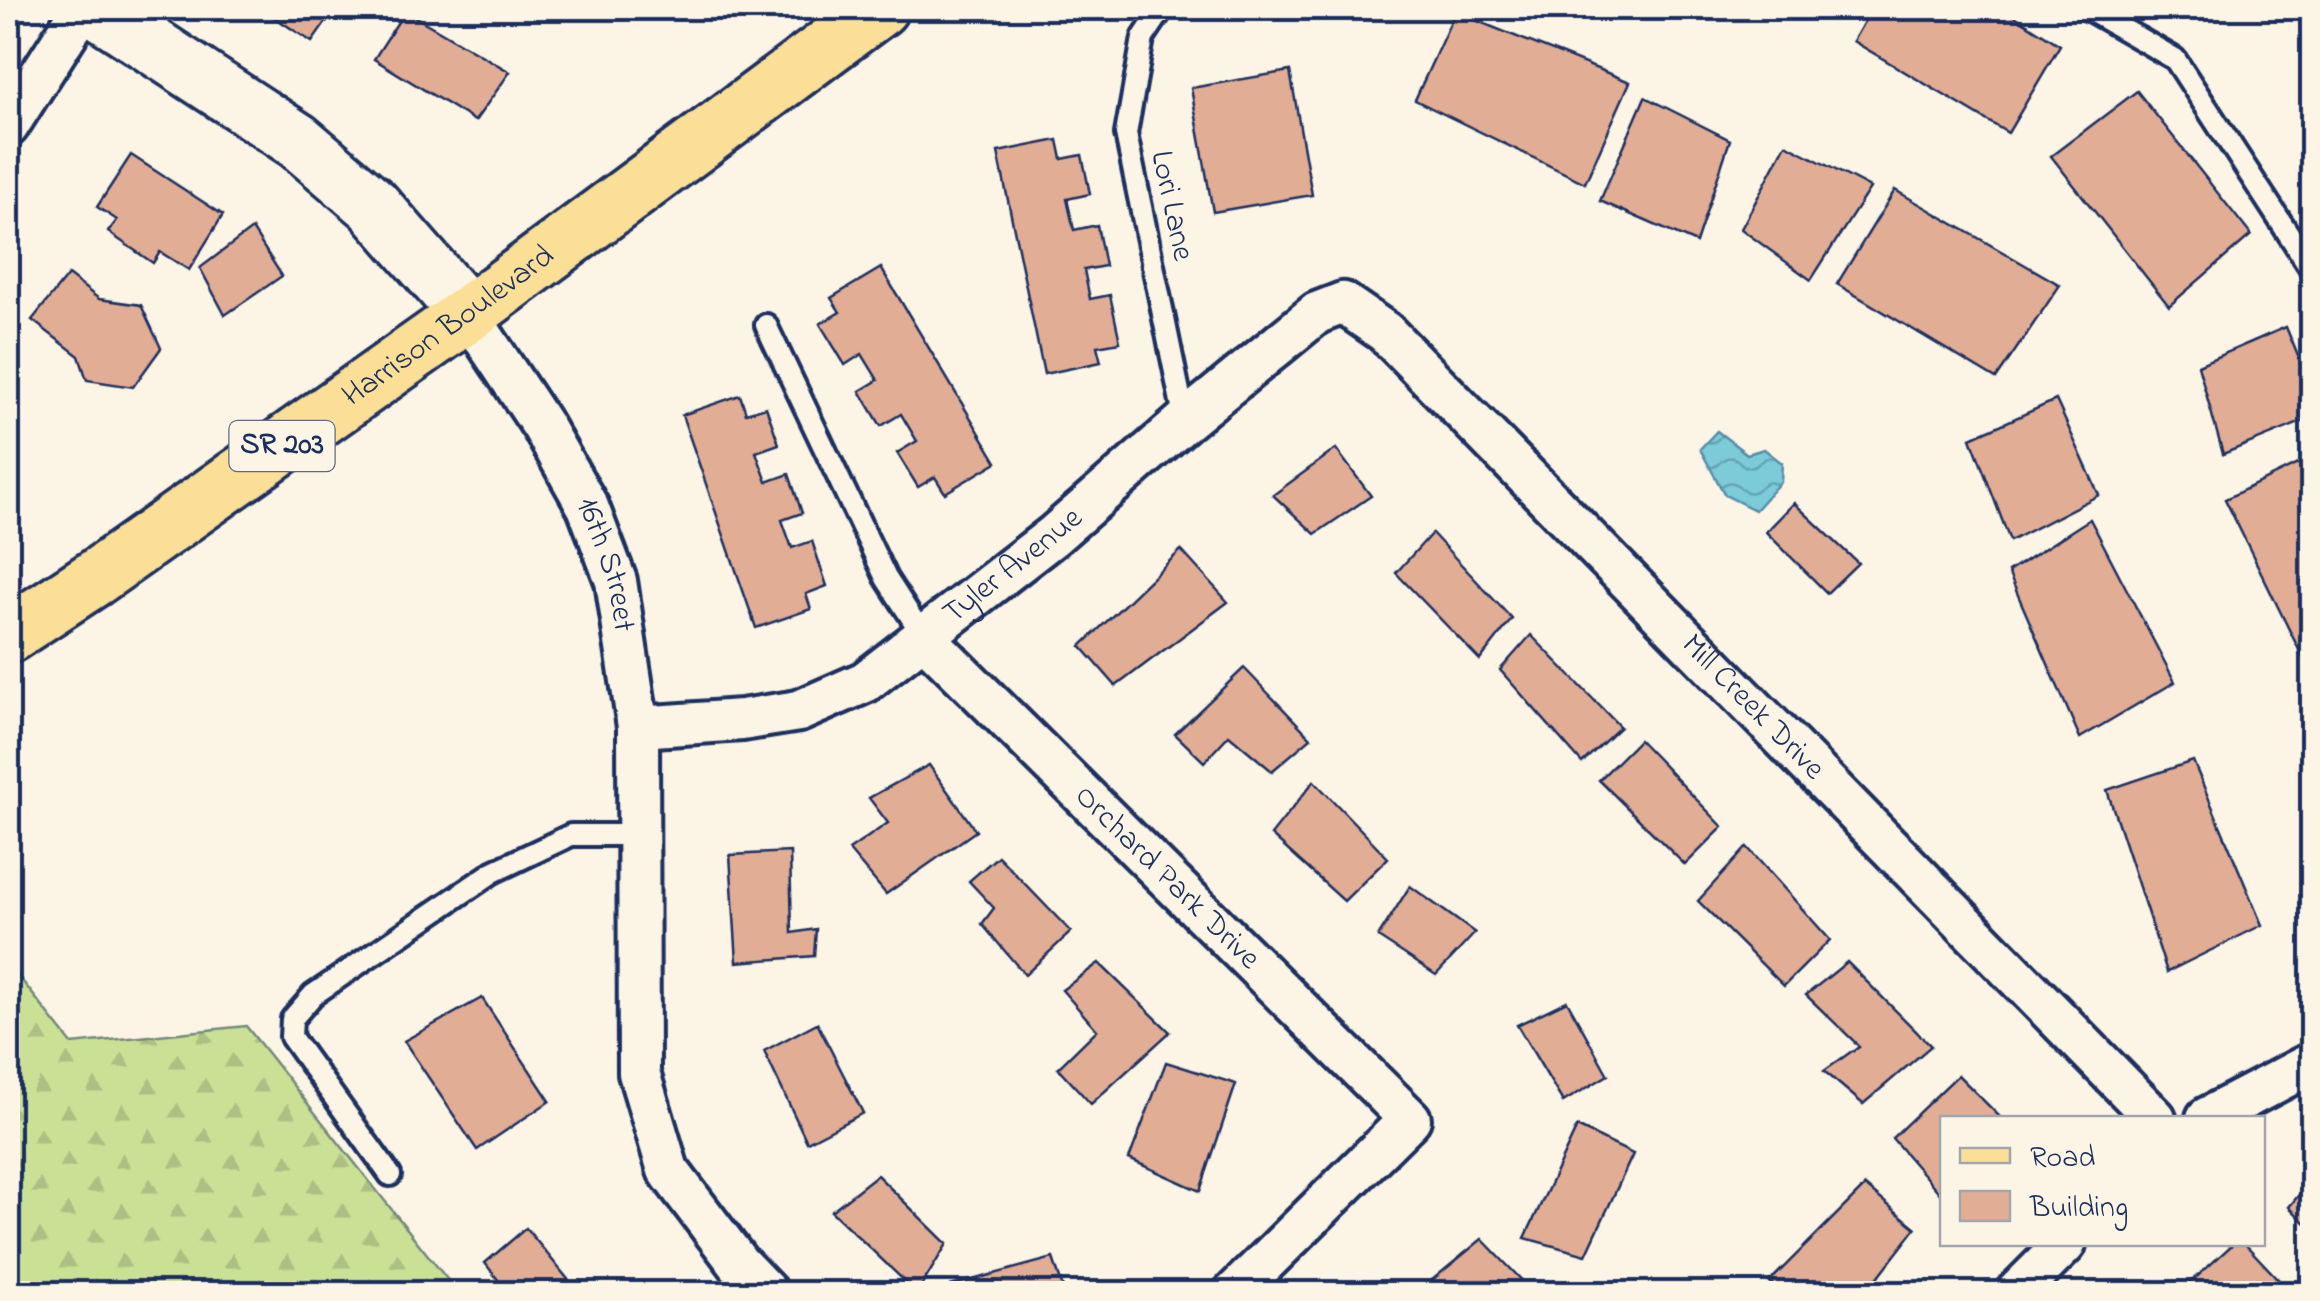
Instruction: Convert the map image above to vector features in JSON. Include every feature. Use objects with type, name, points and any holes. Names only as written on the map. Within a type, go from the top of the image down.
[{"type":"main road","name":"Harrison Boulevard","points":[[8,635],[95,578],[468,314],[880,8]]},
{"type":"street","points":[[8,126],[82,8]]},
{"type":"street","name":"16th Street","points":[[95,8],[298,141],[373,205],[468,314],[543,428],[588,507],[616,581],[638,727],[638,1073],[668,1170],[768,1294]]},
{"type":"street","name":"Tyler Avenue","points":[[638,727],[800,712],[865,682],[1053,536],[1317,313],[1343,302]]},
{"type":"street","name":"Mill Creek Drive","points":[[1343,302],[1385,332],[2153,1116]]},
{"type":"street","name":"Orchard Park Drive","points":[[924,637],[1410,1119],[1233,1294]]},
{"type":"street","points":[[2212,1116],[2312,1063]]},
{"type":"street","points":[[2015,1294],[2063,1246]]},
{"type":"lane","name":"Lori Lane","points":[[1163,8],[1142,38],[1126,134],[1185,421]]},
{"type":"lane","points":[[2086,8],[2175,59],[2312,270]]},
{"type":"lane","points":[[766,325],[886,578],[924,637]]},
{"type":"lane","points":[[390,1175],[291,1037],[292,1020],[313,996],[493,872],[570,835],[638,834]]},
{"type":"green space","points":[[8,963],[72,1044],[246,1026],[458,1293],[8,1293]]},
{"type":"water","points":[[1717,431],[1747,454],[1764,449],[1782,463],[1781,481],[1755,510],[1725,495],[1700,449]]},
{"type":"building","points":[[260,8],[336,8],[312,42]]},
{"type":"building","points":[[1872,8],[2002,8],[2060,45],[2008,133],[1853,41]]},
{"type":"building","points":[[405,11],[510,72],[475,121],[374,59]]},
{"type":"building","points":[[1455,12],[1630,82],[1585,183],[1415,100]]},
{"type":"building","points":[[1290,71],[1312,195],[1213,212],[1191,88]]},
{"type":"building","points":[[2137,91],[2251,235],[2169,306],[2051,156]]},
{"type":"building","points":[[1645,97],[1730,140],[1696,243],[1600,201]]},
{"type":"building","points":[[1058,140],[1062,159],[1082,155],[1090,194],[1067,199],[1074,230],[1097,225],[1105,266],[1084,270],[1090,299],[1110,295],[1120,342],[1097,346],[1101,362],[1044,374],[998,152]]},
{"type":"building","points":[[1786,144],[1870,188],[1811,280],[1741,229]]},
{"type":"building","points":[[131,155],[223,215],[189,270],[160,252],[153,263],[108,232],[117,220],[97,207]]},
{"type":"building","points":[[1895,190],[2060,285],[1996,379],[1837,284]]},
{"type":"building","points":[[252,229],[282,276],[225,315],[200,268]]},
{"type":"building","points":[[881,268],[997,462],[945,493],[935,477],[918,487],[897,453],[917,441],[901,414],[881,426],[860,391],[878,380],[862,354],[845,365],[820,324],[840,312],[831,298]]},
{"type":"building","points":[[68,275],[99,299],[141,305],[161,348],[133,387],[87,380],[79,356],[32,320]]},
{"type":"building","points":[[2286,327],[2312,390],[2312,418],[2223,454],[2198,365]]},
{"type":"building","points":[[740,395],[746,413],[766,407],[779,444],[756,452],[767,482],[789,474],[802,513],[782,520],[792,548],[812,541],[827,586],[806,594],[811,609],[756,628],[682,415]]},
{"type":"building","points":[[2056,400],[2099,495],[2010,541],[1971,438]]},
{"type":"building","points":[[1336,449],[1371,496],[1315,534],[1273,495]]},
{"type":"building","points":[[2310,458],[2312,660],[2306,664],[2225,499]]},
{"type":"building","points":[[1794,503],[1858,563],[1827,593],[1766,532]]},
{"type":"building","points":[[2090,519],[2175,682],[2080,738],[2008,572]]},
{"type":"building","points":[[1432,533],[1512,619],[1480,660],[1396,573]]},
{"type":"building","points":[[1181,550],[1228,602],[1116,686],[1081,646]]},
{"type":"building","points":[[1531,635],[1620,727],[1582,763],[1500,670]]},
{"type":"building","points":[[1244,668],[1311,738],[1272,771],[1229,735],[1204,762],[1175,734]]},
{"type":"building","points":[[1639,740],[1723,827],[1685,865],[1599,780]]},
{"type":"building","points":[[2193,761],[2262,925],[2167,972],[2107,790]]},
{"type":"building","points":[[929,765],[976,831],[886,894],[849,850],[888,823],[869,798]]},
{"type":"building","points":[[1314,781],[1388,858],[1344,901],[1271,835]]},
{"type":"building","points":[[1747,847],[1830,940],[1784,986],[1698,901]]},
{"type":"building","points":[[790,852],[792,933],[816,929],[814,956],[737,962],[730,855]]},
{"type":"building","points":[[998,856],[1071,932],[1025,975],[982,924],[994,908],[969,881]]},
{"type":"building","points":[[1410,886],[1475,933],[1436,975],[1378,937]]},
{"type":"building","points":[[1847,962],[1931,1046],[1863,1104],[1824,1071],[1859,1046],[1806,995]]},
{"type":"building","points":[[1099,963],[1170,1032],[1091,1104],[1058,1068],[1097,1030],[1062,990]]},
{"type":"building","points":[[482,998],[550,1101],[477,1150],[404,1041]]},
{"type":"building","points":[[1567,1001],[1608,1075],[1563,1102],[1517,1025]]},
{"type":"building","points":[[817,1023],[863,1113],[807,1142],[764,1051]]},
{"type":"building","points":[[1166,1062],[1236,1084],[1200,1191],[1129,1159]]},
{"type":"building","points":[[1958,1075],[1999,1116],[1940,1116],[1940,1194],[1892,1138]]},
{"type":"building","points":[[1577,1127],[1633,1154],[1586,1255],[1525,1238]]},
{"type":"building","points":[[877,1175],[947,1244],[917,1293],[831,1211]]},
{"type":"building","points":[[2312,1179],[2312,1229],[2289,1207]]},
{"type":"building","points":[[1865,1186],[1916,1228],[1865,1294],[1786,1294],[1769,1282]]},
{"type":"building","points":[[526,1228],[580,1294],[509,1294],[485,1263]]},
{"type":"building","points":[[1482,1239],[1535,1294],[1415,1294]]},
{"type":"building","points":[[2231,1246],[2247,1246],[2292,1294],[2178,1294]]},
{"type":"building","points":[[1053,1258],[1065,1294],[951,1294],[950,1286]]}]
